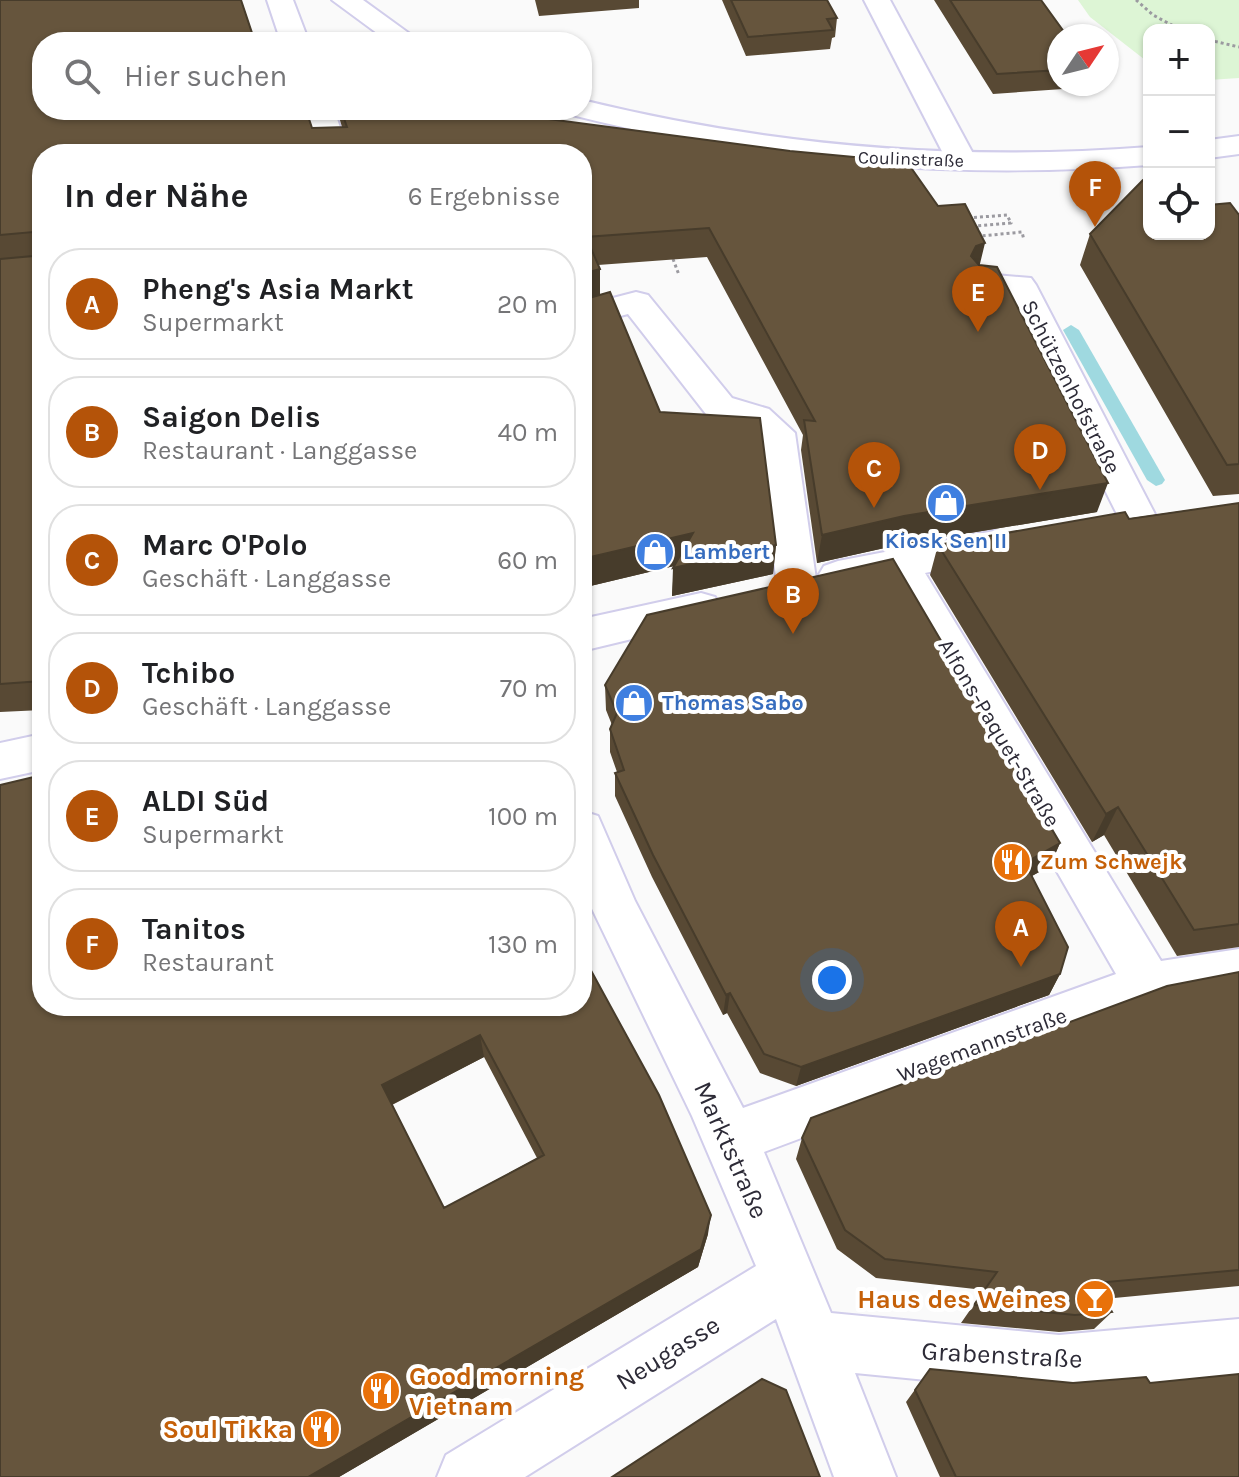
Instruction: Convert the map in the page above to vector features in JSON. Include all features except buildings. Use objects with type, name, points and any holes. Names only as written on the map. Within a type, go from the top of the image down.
[{"type":"street","points":[[280,0],[291,32]]},
{"type":"street","points":[[345,0],[388,32]]},
{"type":"street","points":[[877,0],[962,161]]},
{"type":"street","name":"Coulinstraße","points":[[592,112],[645,126],[782,150],[854,157],[1034,162],[1143,156]]},
{"type":"street","points":[[322,120],[331,144]]},
{"type":"street","points":[[1215,148],[1239,145]]},
{"type":"street","name":"Schützenhofstraße","points":[[984,284],[1019,285],[1124,522],[1182,515]]},
{"type":"street","points":[[592,313],[636,302],[719,406],[756,417],[777,433],[766,593]]},
{"type":"street","points":[[592,633],[898,562],[1033,538]]},
{"type":"street","name":"Alfons-Paquet-Straße","points":[[898,562],[1149,985]]},
{"type":"street","points":[[0,761],[32,754]]},
{"type":"street","name":"Marktstraße","points":[[592,858],[730,1139],[814,1340],[865,1477]]},
{"type":"street","name":"Wagemannstraße","points":[[730,1139],[1149,985],[1239,971]]},
{"type":"street","name":"Neugasse","points":[[468,1477],[787,1280]]},
{"type":"street","name":"Grabenstraße","points":[[814,1340],[1059,1364],[1239,1348]]},
{"type":"path","points":[[1136,0],[1170,24]]},
{"type":"path","points":[[1215,41],[1239,47]]},
{"type":"path","points":[[966,219],[1007,215],[1011,223],[976,226],[981,236],[1022,232],[1026,240],[1014,241]]},
{"type":"green space","points":[[1078,0],[1239,0],[1239,78],[1215,80],[1215,24],[1143,24],[1143,58],[1119,40],[1119,24],[1099,24]]},
{"type":"waterway","points":[[1071,330],[1156,480]]},
{"type":"place","name":"Tanitos","points":[[1095,227]]},
{"type":"place","name":"ALDI Süd","points":[[978,332]]},
{"type":"place","name":"Tchibo","points":[[1040,490]]},
{"type":"place","name":"Kiosk Sen II","points":[[946,503]]},
{"type":"place","name":"Marc O'Polo","points":[[874,508]]},
{"type":"place","name":"Lambert","points":[[655,552]]},
{"type":"place","name":"Saigon Delis","points":[[793,634]]},
{"type":"place","name":"Thomas Sabo","points":[[634,703]]},
{"type":"place","name":"Zum Schwejk","points":[[1012,862]]},
{"type":"place","name":"Pheng's Asia Markt","points":[[1021,967]]},
{"type":"place","name":"Haus des Weines","points":[[1095,1299]]},
{"type":"place","name":"Good morning Vietnam","points":[[381,1391]]},
{"type":"place","name":"Soul Tikka","points":[[321,1429]]}]
